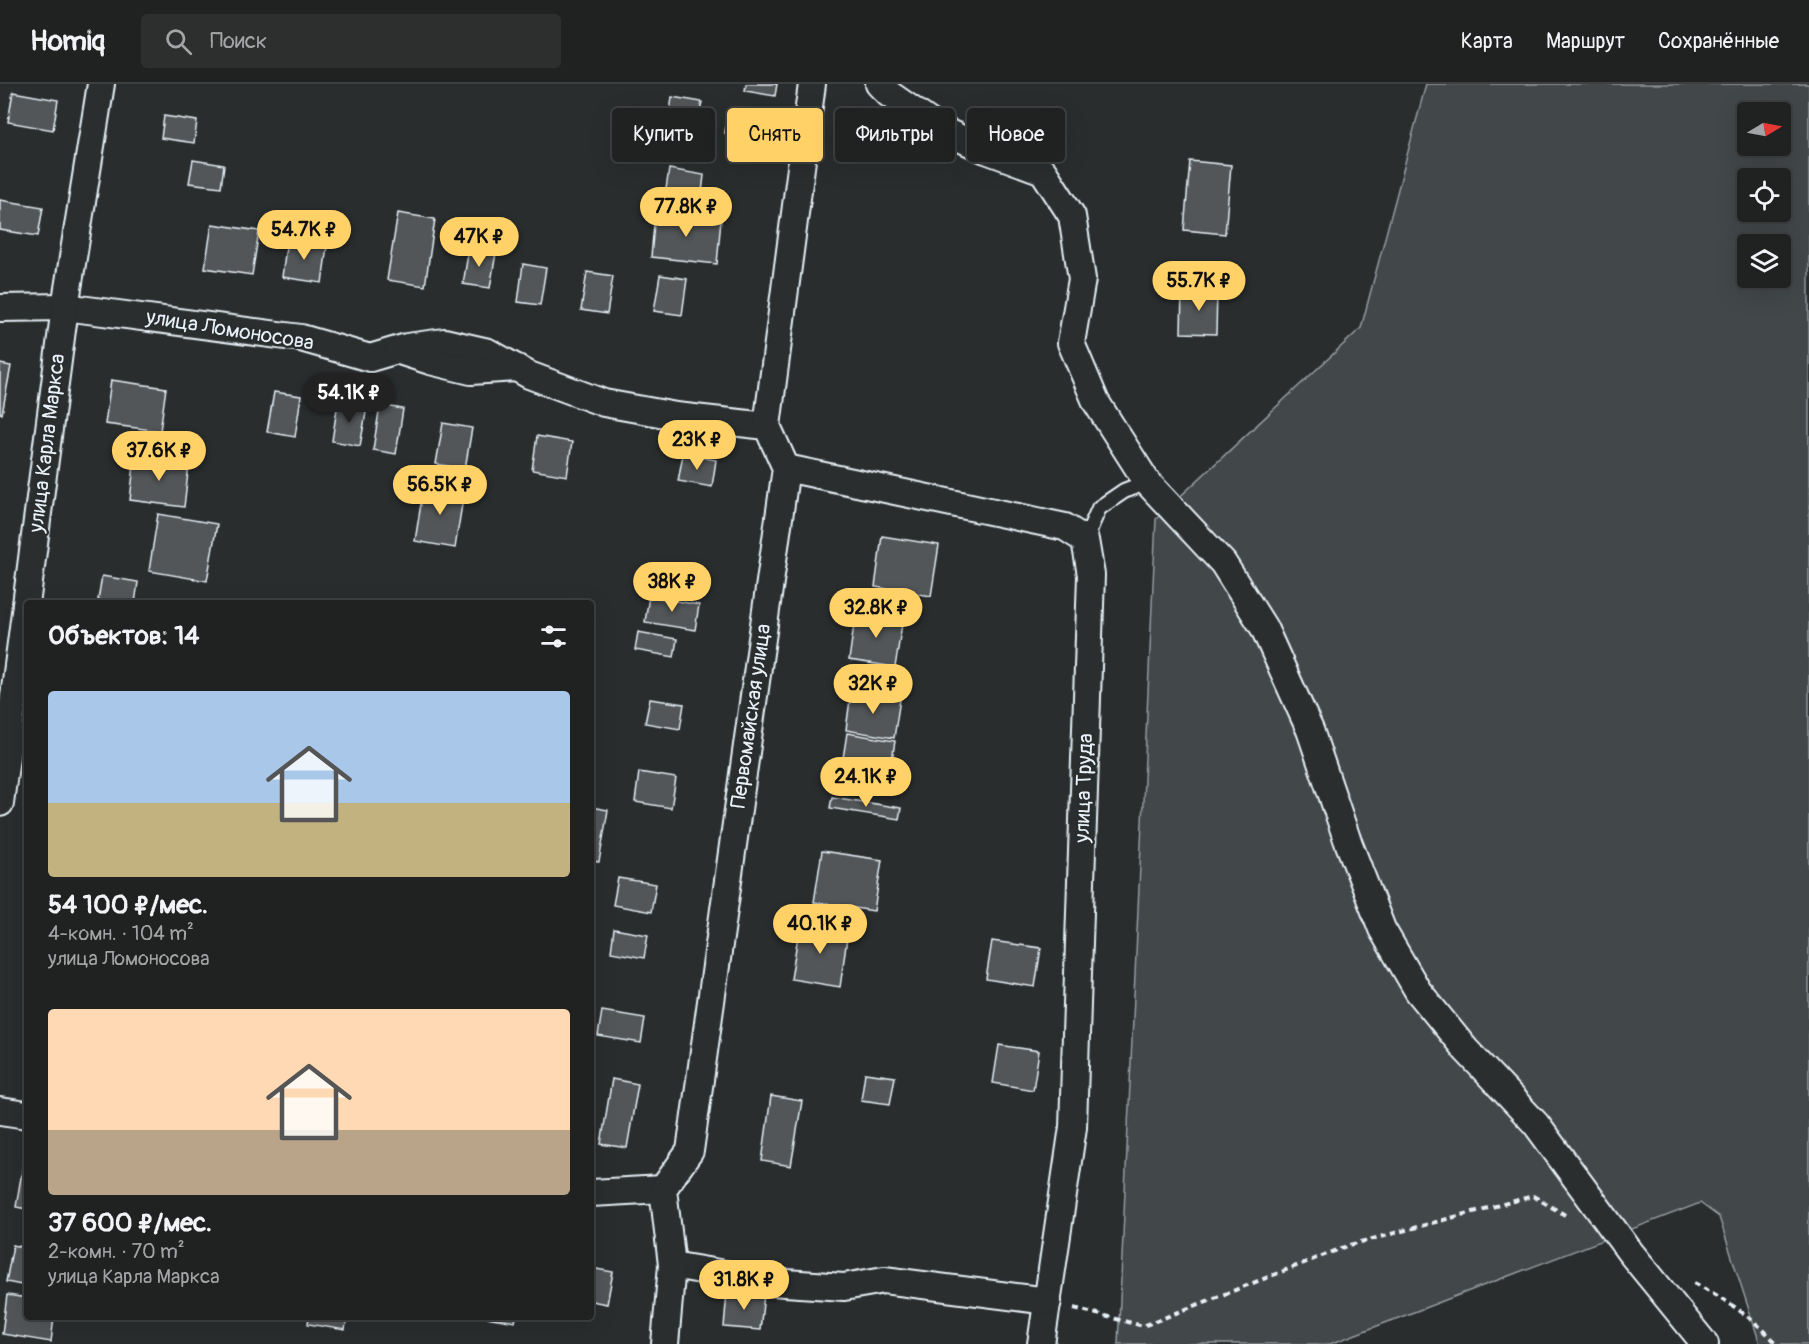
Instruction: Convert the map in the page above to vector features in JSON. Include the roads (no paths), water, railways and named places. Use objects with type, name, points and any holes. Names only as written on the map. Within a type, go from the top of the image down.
[{"type":"street","name":"улица Карла Маркса","points":[[27,600],[65,307],[101,84]]},
{"type":"street","points":[[812,84],[767,426],[786,468],[1065,527],[1085,540]]},
{"type":"street","points":[[879,84],[889,94],[938,128],[986,150],[1043,171],[1072,216],[1082,279],[1071,343],[1096,402],[1147,482],[1223,563],[1264,628],[1310,730],[1347,839],[1382,928],[1418,991],[1466,1050],[1536,1124],[1630,1252],[1705,1344]]},
{"type":"street","name":"улица Ломоносова","points":[[0,308],[65,307],[301,338],[370,358],[407,346],[444,342],[488,352],[529,375],[604,403],[676,416],[767,426]]},
{"type":"street","name":"Первомайская улица","points":[[663,1189],[690,1151],[786,468]]},
{"type":"street","name":"улица Труда","points":[[1041,1344],[1073,1127],[1091,575],[1085,540]]},
{"type":"street","name":"улица Карла Маркса","points":[[0,803],[24,620]]},
{"type":"street","points":[[0,1111],[24,1115]]},
{"type":"street","points":[[594,1193],[663,1189],[672,1265],[664,1344]]},
{"type":"street","points":[[672,1265],[771,1282],[844,1287],[884,1280],[1048,1301]]},
{"type":"lane","points":[[1085,540],[1099,508],[1124,491],[1147,482]]}]
